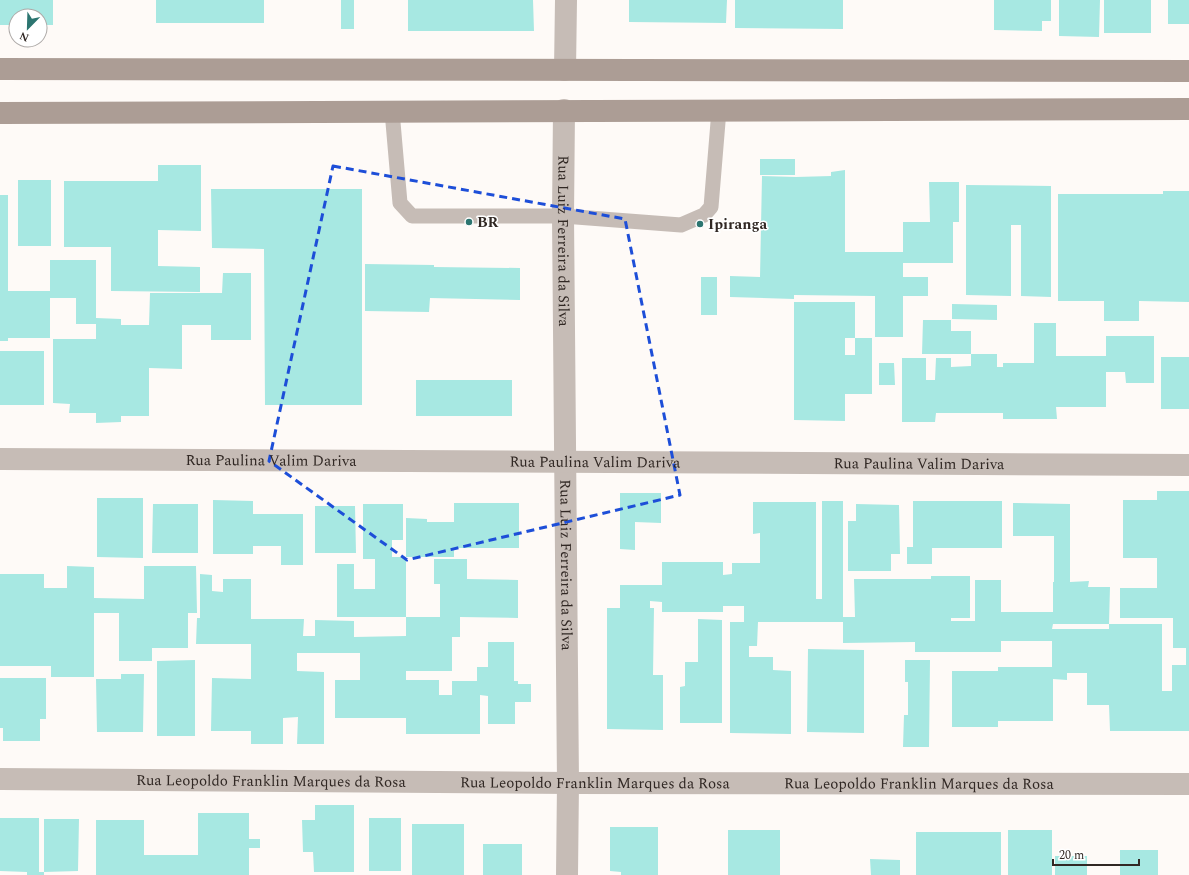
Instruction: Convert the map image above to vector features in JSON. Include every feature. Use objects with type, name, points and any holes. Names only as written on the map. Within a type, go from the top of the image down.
[{"type":"main road","points":[[0,69],[1189,71]]},
{"type":"main road","points":[[0,112],[1189,109]]},
{"type":"street","points":[[566,0],[566,70]]},
{"type":"street","name":"Rua Luiz Ferreira da Silva","points":[[564,110],[563,216],[568,875]]},
{"type":"street","name":"Rua Paulina Valim Dariva","points":[[0,459],[1189,465]]},
{"type":"street","name":"Rua Leopoldo Franklin Marques da Rosa","points":[[0,780],[1189,784]]},
{"type":"lane","points":[[392,111],[400,204],[412,216],[563,216],[681,225],[704,215],[711,207],[719,110]]},
{"type":"highlighted area","points":[[333,166],[625,219],[680,495],[407,560],[269,461]]},
{"type":"building","points":[[0,0],[53,0],[53,25],[48,25],[48,8],[8,8],[8,25],[0,25]]},
{"type":"building","points":[[156,0],[264,0],[264,23],[156,23]]},
{"type":"building","points":[[341,0],[354,0],[354,29],[341,29]]},
{"type":"building","points":[[408,0],[533,0],[534,31],[408,31]]},
{"type":"building","points":[[629,0],[727,0],[726,23],[629,22]]},
{"type":"building","points":[[735,0],[843,0],[843,29],[735,28]]},
{"type":"building","points":[[994,0],[1051,0],[1051,21],[1042,21],[1042,31],[994,30]]},
{"type":"building","points":[[1059,0],[1100,0],[1099,37],[1059,36]]},
{"type":"building","points":[[1104,0],[1151,0],[1151,33],[1104,33]]},
{"type":"building","points":[[1168,0],[1189,0],[1189,24],[1168,24]]},
{"type":"building","points":[[760,159],[795,159],[795,175],[760,175]]},
{"type":"building","points":[[158,165],[201,165],[201,231],[158,230],[158,266],[200,267],[200,292],[111,291],[111,247],[64,247],[64,181],[158,181]]},
{"type":"building","points":[[845,170],[845,252],[903,252],[903,222],[930,222],[929,182],[959,182],[959,222],[953,222],[953,263],[903,263],[903,277],[928,277],[928,296],[903,296],[903,337],[875,337],[875,296],[794,295],[794,299],[730,297],[730,276],[760,277],[762,176],[831,176],[831,172]]},
{"type":"building","points":[[18,180],[51,180],[51,246],[18,246]]},
{"type":"building","points":[[966,185],[1051,186],[1051,297],[1021,296],[1021,225],[1011,225],[1011,296],[966,295]]},
{"type":"building","points":[[211,189],[362,189],[362,405],[265,405],[264,249],[212,248]]},
{"type":"building","points":[[1163,191],[1189,191],[1189,302],[1139,301],[1139,321],[1104,321],[1104,301],[1058,301],[1058,194],[1163,194]]},
{"type":"building","points":[[0,195],[8,195],[8,291],[50,291],[50,260],[96,260],[96,318],[121,319],[121,325],[149,325],[150,293],[222,293],[223,273],[251,273],[251,340],[211,340],[211,325],[182,325],[182,369],[149,368],[149,416],[121,416],[121,422],[96,423],[96,413],[69,413],[70,404],[53,403],[53,339],[96,339],[96,324],[76,324],[76,298],[50,298],[50,338],[8,338],[8,341],[0,341]]},
{"type":"building","points":[[365,264],[434,265],[434,267],[520,268],[520,300],[430,298],[429,312],[365,311]]},
{"type":"building","points":[[701,277],[717,277],[717,315],[701,315]]},
{"type":"building","points":[[794,302],[855,302],[855,338],[872,338],[872,394],[845,394],[845,421],[794,420]],"holes":[[[845,338],[855,338],[855,355],[845,355]]]},
{"type":"building","points":[[952,304],[997,305],[997,320],[952,319]]},
{"type":"building","points":[[923,320],[951,320],[951,331],[971,331],[971,354],[922,354]]},
{"type":"building","points":[[1034,323],[1056,323],[1056,356],[1106,356],[1106,336],[1154,336],[1154,383],[1126,383],[1125,372],[1106,372],[1106,407],[1056,407],[1057,419],[1003,419],[1003,413],[936,413],[935,422],[902,422],[902,358],[926,358],[926,380],[935,380],[936,358],[951,358],[951,367],[971,366],[971,354],[997,354],[997,367],[1003,367],[1003,363],[1034,363]]},
{"type":"building","points":[[0,351],[44,351],[44,405],[0,405]]},
{"type":"building","points":[[1161,357],[1189,357],[1189,409],[1161,409]]},
{"type":"building","points":[[879,363],[894,363],[895,385],[879,385]]},
{"type":"building","points":[[416,380],[512,380],[512,416],[416,416]]},
{"type":"building","points":[[1157,491],[1189,491],[1189,731],[1110,731],[1109,705],[1087,705],[1087,673],[1067,673],[1067,680],[1053,679],[1053,721],[998,721],[998,727],[952,727],[952,671],[998,671],[998,667],[1052,667],[1052,641],[1001,641],[1001,652],[915,652],[915,642],[843,643],[843,622],[758,622],[757,646],[749,646],[749,657],[773,657],[773,670],[791,671],[791,734],[730,733],[730,622],[744,622],[744,606],[723,606],[723,612],[662,612],[662,602],[650,601],[650,608],[654,608],[653,675],[663,675],[663,730],[607,729],[607,608],[620,608],[620,585],[662,585],[662,562],[723,562],[723,575],[732,574],[732,563],[760,563],[760,533],[753,534],[753,502],[816,502],[816,599],[822,599],[822,501],[843,501],[843,617],[855,617],[854,579],[931,579],[931,576],[970,576],[970,618],[951,618],[951,621],[975,621],[975,580],[1001,580],[1001,612],[1053,612],[1054,536],[1013,536],[1013,503],[1070,504],[1070,582],[1089,581],[1088,587],[1110,587],[1109,624],[1162,624],[1162,691],[1172,691],[1172,665],[1186,665],[1186,648],[1173,648],[1173,618],[1120,618],[1120,588],[1157,588],[1157,558],[1123,558],[1123,500],[1157,500]],"holes":[[[1053,624],[1109,624],[1109,629],[1052,629]]]},
{"type":"building","points":[[620,493],[661,493],[661,523],[635,522],[635,550],[620,549]]},
{"type":"building","points":[[97,498],[143,498],[143,558],[97,557]]},
{"type":"building","points":[[213,500],[253,501],[253,514],[303,514],[303,565],[281,565],[281,546],[253,546],[253,554],[213,554]]},
{"type":"building","points":[[913,501],[1002,501],[1002,548],[932,548],[932,564],[907,564],[907,547],[913,547]]},
{"type":"building","points":[[454,503],[519,503],[519,548],[454,548],[454,557],[406,557],[406,518],[427,519],[427,522],[454,522]]},
{"type":"building","points":[[153,504],[198,504],[198,553],[152,553]]},
{"type":"building","points":[[363,504],[403,504],[403,540],[392,540],[392,557],[406,557],[406,617],[337,617],[337,564],[354,564],[354,589],[375,589],[375,559],[363,559]]},
{"type":"building","points":[[856,504],[899,505],[900,554],[891,554],[891,571],[848,571],[848,521],[856,521]]},
{"type":"building","points":[[315,506],[355,506],[356,553],[315,553]]},
{"type":"building","points":[[434,559],[467,559],[467,579],[518,580],[518,618],[460,617],[460,637],[452,637],[452,671],[406,671],[406,680],[439,680],[439,695],[452,695],[452,681],[477,681],[477,667],[488,667],[488,642],[514,642],[514,681],[518,681],[518,684],[531,684],[531,702],[515,702],[515,724],[488,724],[488,696],[480,695],[480,734],[406,734],[406,718],[335,718],[335,680],[360,680],[360,653],[297,653],[297,671],[324,672],[324,744],[297,744],[298,717],[283,718],[283,744],[251,744],[251,731],[211,731],[212,678],[251,679],[251,644],[196,644],[197,618],[200,618],[200,574],[212,575],[212,591],[223,592],[223,579],[251,579],[251,619],[304,619],[303,636],[315,636],[315,620],[354,621],[354,637],[406,636],[406,617],[440,617],[440,584],[434,584]]},
{"type":"building","points":[[67,566],[94,567],[94,598],[144,599],[144,566],[196,566],[197,613],[188,613],[188,648],[152,648],[152,661],[119,661],[119,613],[94,613],[94,677],[51,677],[51,666],[0,666],[0,574],[44,574],[44,588],[67,588]]},
{"type":"building","points":[[698,619],[722,620],[722,723],[680,723],[680,687],[685,686],[685,662],[698,662]]},
{"type":"building","points":[[808,649],[864,650],[864,733],[807,732]]},
{"type":"building","points":[[195,660],[195,736],[157,736],[157,661]]},
{"type":"building","points":[[905,660],[930,660],[929,747],[903,747],[904,715],[908,715],[908,682],[905,682]]},
{"type":"building","points":[[121,674],[144,674],[143,732],[97,732],[96,679],[121,679]]},
{"type":"building","points":[[0,678],[46,678],[46,719],[40,719],[40,741],[3,741],[3,728],[0,728]]},
{"type":"building","points":[[315,805],[354,805],[354,872],[314,872],[313,852],[303,852],[302,820],[315,820]]},
{"type":"building","points":[[198,813],[249,813],[249,839],[260,839],[260,848],[249,848],[249,875],[96,875],[96,820],[144,820],[144,855],[198,855]]},
{"type":"building","points":[[0,818],[39,818],[39,872],[44,872],[44,875],[27,875],[27,872],[0,871]]},
{"type":"building","points":[[369,818],[401,818],[401,871],[369,871]]},
{"type":"building","points":[[44,819],[79,819],[78,871],[44,872]]},
{"type":"building","points":[[412,824],[464,824],[464,875],[412,875]]},
{"type":"building","points":[[610,827],[658,827],[658,875],[621,875],[621,872],[610,871]]},
{"type":"building","points":[[728,830],[780,830],[780,875],[728,875]]},
{"type":"building","points":[[1008,830],[1052,830],[1052,875],[1008,875]]},
{"type":"building","points":[[916,832],[1001,832],[1001,875],[916,875]]},
{"type":"building","points":[[483,844],[522,844],[522,875],[483,875]]},
{"type":"building","points":[[1120,850],[1158,850],[1158,875],[1120,875]]},
{"type":"building","points":[[1055,856],[1087,856],[1087,875],[1055,875]]},
{"type":"building","points":[[870,859],[900,860],[900,875],[871,875]]},
{"type":"place","name":"BR","points":[[469,222]]},
{"type":"place","name":"Ipiranga","points":[[700,224]]}]
